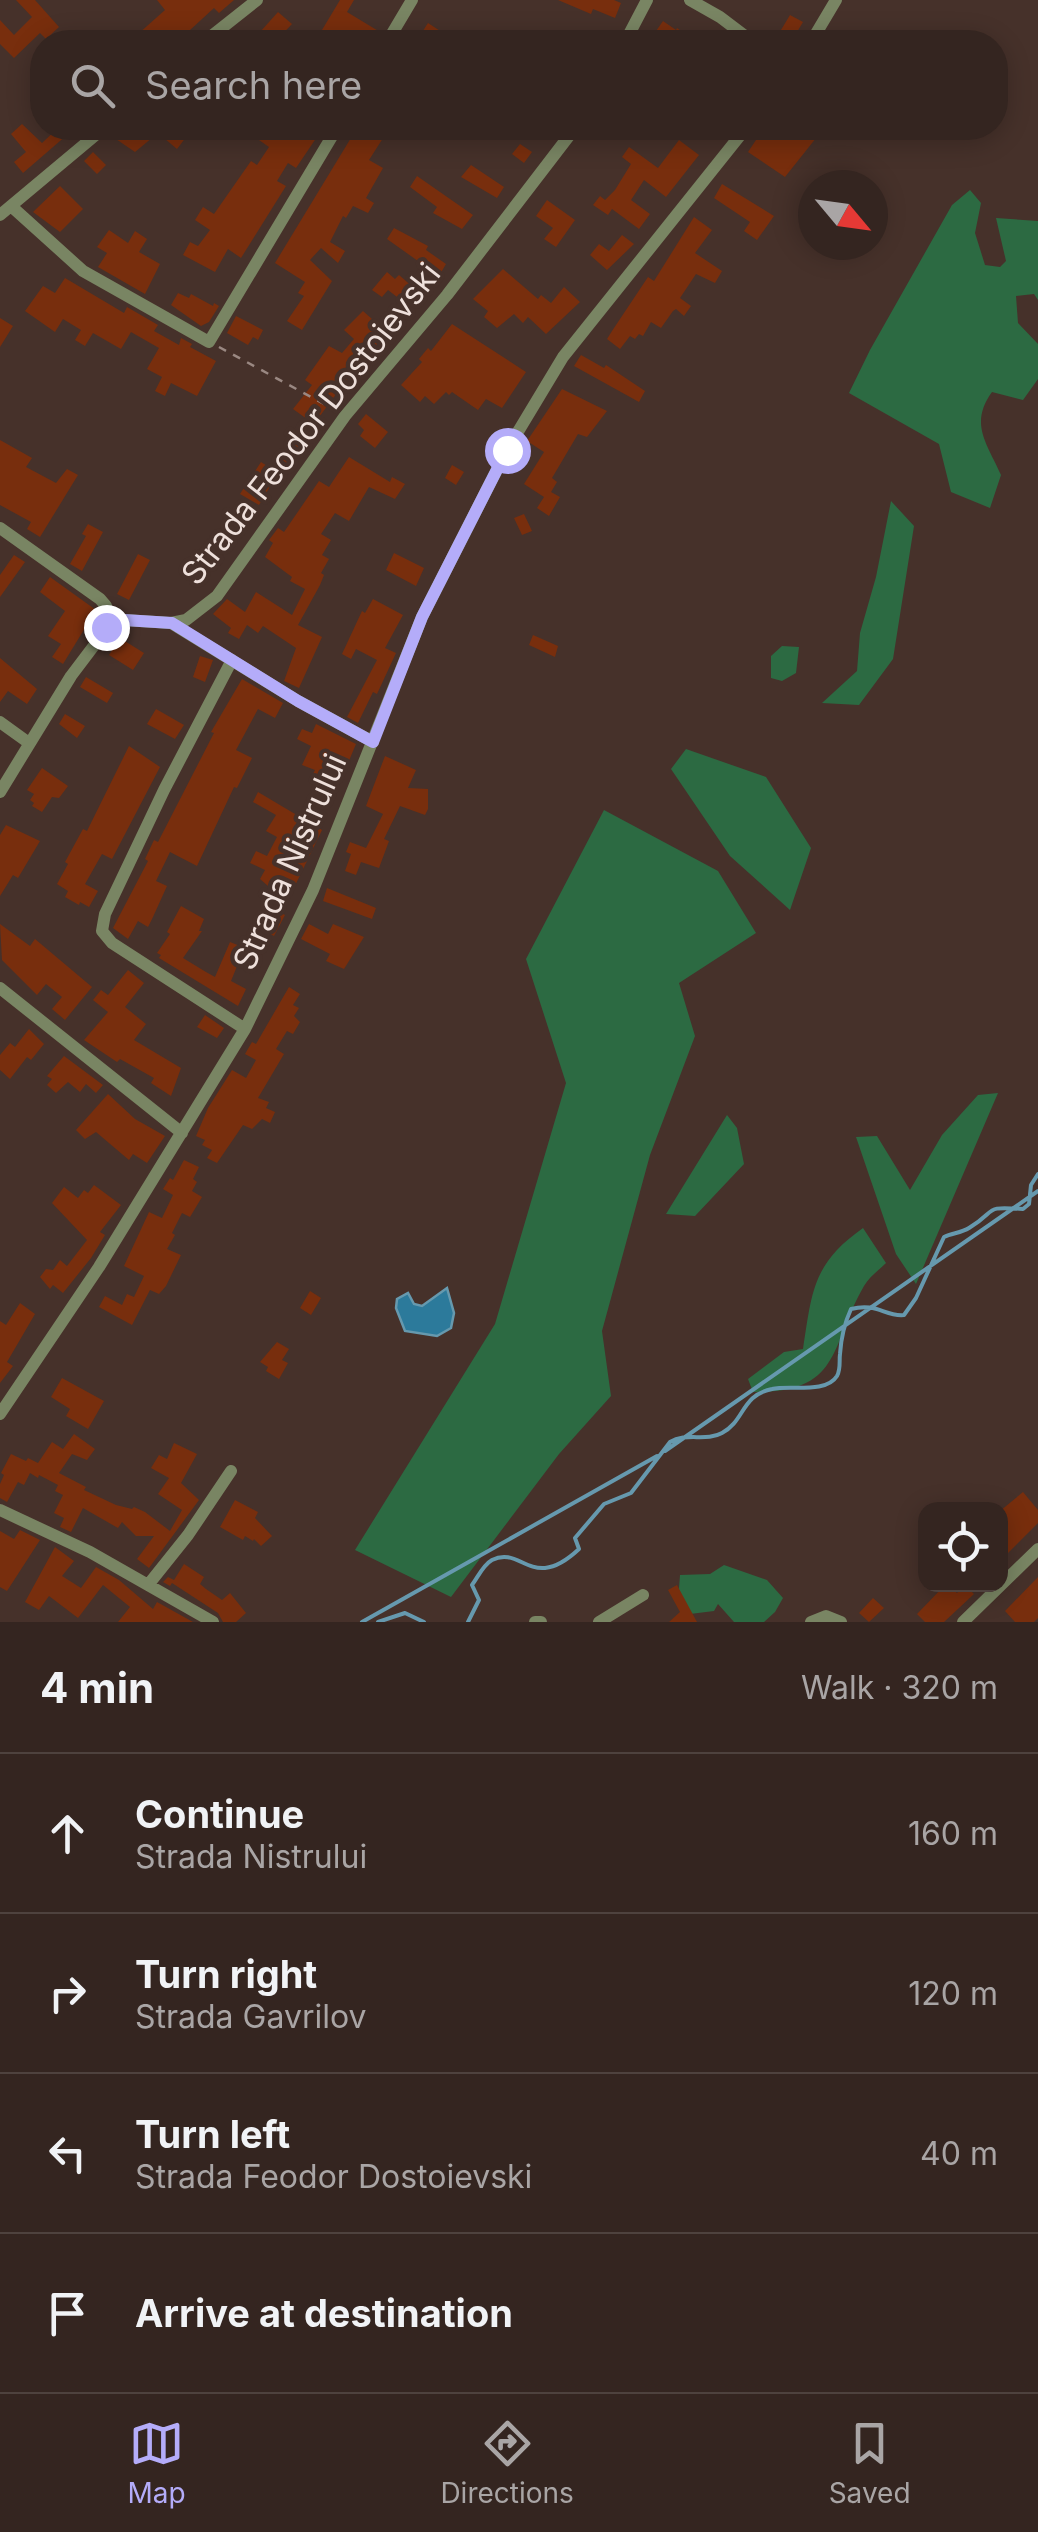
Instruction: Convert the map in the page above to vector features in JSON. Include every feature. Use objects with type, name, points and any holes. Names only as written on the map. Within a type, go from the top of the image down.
[{"type":"street","points":[[219,30],[257,0]]},
{"type":"street","points":[[394,30],[412,0]]},
{"type":"street","points":[[631,30],[647,0]]},
{"type":"street","points":[[690,0],[737,30]]},
{"type":"street","points":[[818,30],[836,0]]},
{"type":"street","points":[[90,140],[6,210],[84,271],[208,342],[330,140]]},
{"type":"street","name":"Strada Feodor Dostoievski","points":[[108,619],[172,623],[186,620],[216,596],[345,416],[447,295],[566,140]]},
{"type":"street","name":"Strada Nistrului","points":[[0,1414],[99,1267],[244,1029],[313,890],[400,668],[480,499],[563,357],[736,140]]},
{"type":"street","points":[[0,528],[100,599],[108,619],[0,792]]},
{"type":"street","points":[[172,623],[373,742]]},
{"type":"street","points":[[232,660],[164,790],[105,914],[102,931],[112,943],[244,1029]]},
{"type":"street","points":[[0,722],[29,744]]},
{"type":"street","points":[[0,988],[182,1133]]},
{"type":"street","points":[[148,1584],[188,1535],[231,1471]]},
{"type":"street","points":[[0,1510],[90,1552],[213,1622]]},
{"type":"street","points":[[963,1622],[1038,1548]]},
{"type":"street","points":[[599,1622],[643,1595]]},
{"type":"street","points":[[812,1622],[826,1616],[841,1622]]},
{"type":"path","points":[[208,342],[345,416]]},
{"type":"green space","points":[[970,190],[981,203],[975,233],[985,265],[1000,267],[1006,261],[996,218],[1038,221],[1038,300],[1034,294],[1016,296],[1018,323],[1038,344],[1038,379],[1023,400],[992,392],[985,403],[983,433],[1001,475],[990,508],[951,492],[939,444],[849,393],[952,205]]},
{"type":"green space","points":[[891,501],[914,526],[893,659],[859,705],[822,703],[857,671],[860,633]]},
{"type":"green space","points":[[782,646],[799,647],[796,673],[782,681],[771,678],[771,656]]},
{"type":"green space","points":[[686,749],[766,777],[811,848],[790,910],[730,856],[671,769]]},
{"type":"green space","points":[[604,810],[718,871],[756,933],[679,983],[695,1036],[650,1155],[602,1331],[611,1396],[559,1454],[451,1597],[355,1550],[495,1324],[566,1083],[526,959]]},
{"type":"green space","points":[[998,1093],[916,1284],[896,1254],[856,1137],[877,1136],[910,1190],[942,1135],[978,1095]]},
{"type":"green space","points":[[727,1115],[737,1128],[744,1164],[695,1216],[666,1214]]},
{"type":"green space","points":[[863,1228],[886,1263],[864,1286],[829,1362],[803,1384],[753,1392],[748,1379],[784,1352],[803,1349],[817,1281],[833,1254]]},
{"type":"green space","points":[[724,1565],[767,1580],[783,1598],[764,1622],[734,1622],[718,1604],[714,1611],[690,1614],[678,1603],[680,1575],[710,1574]]},
{"type":"water","points":[[447,1288],[454,1313],[451,1328],[437,1336],[405,1331],[396,1308],[397,1299],[408,1293],[414,1304],[422,1306]]},
{"type":"building","points":[[16,0],[35,0],[59,27],[30,30],[30,43],[14,58],[0,44],[0,20],[14,35],[32,17]]},
{"type":"building","points":[[157,0],[234,0],[219,13],[214,8],[190,30],[142,30],[165,10]]},
{"type":"building","points":[[340,0],[354,0],[347,12],[377,30],[341,30],[322,30]]},
{"type":"building","points":[[558,0],[621,3],[615,18],[593,9],[591,14]]},
{"type":"building","points":[[278,12],[292,24],[286,30],[262,30]]},
{"type":"building","points":[[790,15],[803,22],[798,30],[781,30]]},
{"type":"building","points":[[663,21],[676,30],[657,30]]},
{"type":"building","points":[[22,124],[30,132],[30,140],[61,140],[23,173],[14,162],[26,152],[11,134]]},
{"type":"building","points":[[117,140],[150,140],[135,152]]},
{"type":"building","points":[[166,140],[184,140],[177,149]]},
{"type":"building","points":[[259,140],[315,140],[296,168],[288,163],[277,181],[286,186],[241,258],[228,249],[215,272],[183,255],[190,242],[198,246],[210,230],[195,220],[203,207],[214,214],[251,161],[257,165],[269,147]]},
{"type":"building","points":[[350,140],[382,140],[369,160],[383,168],[366,198],[374,203],[368,213],[353,206],[346,218],[343,216],[330,242],[345,251],[338,263],[321,248],[310,260],[332,281],[302,330],[287,321],[304,296],[298,293],[305,282],[275,263]]},
{"type":"building","points":[[679,140],[699,155],[666,197],[644,180],[631,200],[650,214],[639,229],[612,209],[608,215],[593,205],[600,196],[605,200],[615,190],[631,164],[622,157],[629,147],[658,168]]},
{"type":"building","points":[[756,140],[814,140],[785,177],[748,152]]},
{"type":"building","points":[[520,144],[532,152],[524,163],[512,154]]},
{"type":"building","points":[[93,152],[106,165],[97,174],[84,161]]},
{"type":"building","points":[[471,165],[504,187],[497,198],[461,177]]},
{"type":"building","points":[[417,176],[473,215],[462,229],[433,213],[437,207],[410,187]]},
{"type":"building","points":[[722,184],[774,216],[757,240],[744,231],[750,222],[714,198]]},
{"type":"building","points":[[60,186],[83,209],[60,232],[33,212]]},
{"type":"building","points":[[547,200],[575,220],[556,247],[544,239],[553,228],[536,216]]},
{"type":"building","points":[[694,217],[712,230],[695,253],[722,271],[715,283],[696,274],[680,298],[691,306],[684,316],[676,309],[661,328],[651,322],[643,336],[630,336],[620,349],[607,339],[648,277],[654,281]]},
{"type":"building","points":[[394,228],[428,246],[426,250],[446,264],[439,276],[387,239]]},
{"type":"building","points":[[109,230],[128,243],[135,231],[147,239],[139,252],[160,264],[145,294],[98,267],[107,253],[97,247]]},
{"type":"building","points":[[622,235],[634,244],[607,270],[590,255],[599,244],[609,251]]},
{"type":"building","points":[[503,269],[538,299],[541,295],[551,303],[564,287],[580,302],[546,334],[528,317],[523,323],[514,314],[497,328],[484,317],[488,311],[473,299]]},
{"type":"building","points":[[387,272],[395,279],[399,275],[421,294],[410,307],[388,290],[382,297],[372,290]]},
{"type":"building","points":[[65,278],[124,313],[127,307],[158,325],[154,331],[179,345],[181,338],[216,361],[197,396],[171,383],[165,396],[155,391],[162,377],[147,369],[159,348],[131,332],[121,349],[93,333],[85,346],[75,340],[81,330],[63,319],[55,332],[25,311],[43,286],[55,293]]},
{"type":"building","points":[[178,293],[219,306],[209,322],[201,326],[171,305]]},
{"type":"building","points":[[363,311],[372,319],[368,323],[383,338],[359,363],[314,424],[293,409],[312,385],[305,380],[329,346],[342,353],[354,339],[344,330]]},
{"type":"building","points":[[236,316],[263,330],[258,340],[253,337],[248,345],[227,333]]},
{"type":"building","points":[[0,318],[13,326],[0,347]]},
{"type":"building","points":[[452,324],[526,372],[502,408],[486,399],[478,410],[452,392],[446,392],[434,404],[425,396],[420,402],[401,385],[422,362],[419,359],[428,348],[431,351]]},
{"type":"building","points":[[581,355],[604,368],[606,365],[645,391],[639,402],[574,366]]},
{"type":"building","points":[[562,389],[607,411],[587,437],[578,434],[552,478],[557,482],[551,492],[560,497],[549,516],[537,508],[544,497],[524,484],[544,452],[527,441]]},
{"type":"building","points":[[366,414],[388,432],[375,448],[360,436],[364,430],[358,424]]},
{"type":"building","points":[[298,428],[309,436],[287,469],[276,461]]},
{"type":"building","points":[[0,440],[32,458],[26,467],[56,483],[67,469],[78,475],[40,537],[27,529],[31,522],[0,505]]},
{"type":"building","points":[[349,457],[390,482],[392,477],[405,484],[395,499],[369,487],[349,521],[335,513],[321,534],[331,540],[322,555],[329,559],[298,625],[322,637],[299,688],[284,681],[296,648],[263,626],[258,633],[247,625],[239,639],[228,633],[231,628],[213,614],[227,599],[245,612],[256,592],[292,615],[305,589],[290,581],[292,577],[265,557],[273,543],[269,540],[278,528],[284,532],[319,481],[329,487]]},
{"type":"building","points":[[261,462],[278,473],[259,505],[240,494]]},
{"type":"building","points":[[452,465],[464,472],[456,485],[445,478]]},
{"type":"building","points":[[524,514],[532,531],[522,535],[514,518]]},
{"type":"building","points":[[88,524],[103,532],[82,571],[70,564],[86,536],[82,534]]},
{"type":"building","points":[[394,553],[424,568],[416,586],[386,570]]},
{"type":"building","points":[[138,554],[150,560],[129,600],[117,594]]},
{"type":"building","points":[[14,555],[25,562],[0,597],[0,575]]},
{"type":"building","points":[[50,577],[96,610],[63,664],[52,657],[61,644],[48,636],[65,611],[40,592]]},
{"type":"building","points":[[373,599],[403,615],[385,648],[396,653],[358,723],[347,717],[377,660],[356,649],[351,659],[342,654],[362,611],[365,613]]},
{"type":"building","points":[[533,635],[558,646],[555,657],[529,645]]},
{"type":"building","points":[[120,638],[144,653],[133,670],[109,655]]},
{"type":"building","points":[[200,656],[213,660],[205,682],[193,677]]},
{"type":"building","points":[[0,658],[37,689],[27,704],[8,691],[0,702]]},
{"type":"building","points":[[86,677],[113,693],[107,703],[80,687]]},
{"type":"building","points":[[242,679],[283,703],[275,718],[258,709],[236,750],[252,758],[197,866],[170,852],[156,881],[167,886],[153,917],[148,927],[138,921],[128,939],[113,928],[148,861],[145,859],[154,840],[158,842],[214,733],[211,732]]},
{"type":"building","points":[[156,709],[184,725],[175,739],[147,724]]},
{"type":"building","points":[[65,714],[85,726],[77,738],[59,724]]},
{"type":"building","points":[[316,724],[356,744],[340,782],[313,774],[315,770],[302,765],[311,746],[297,739],[302,729],[312,733]]},
{"type":"building","points":[[129,746],[160,767],[112,859],[102,854],[85,884],[98,891],[89,907],[80,902],[79,905],[65,897],[68,891],[57,884],[68,864],[65,862],[83,829],[87,831]]},
{"type":"building","points":[[385,756],[416,770],[408,788],[428,789],[428,809],[425,815],[400,806],[384,839],[389,841],[379,868],[361,862],[356,875],[345,871],[351,854],[346,852],[350,842],[366,848],[383,814],[366,806]]},
{"type":"building","points":[[42,768],[68,786],[59,798],[52,797],[42,812],[32,806],[34,794],[27,790]]},
{"type":"building","points":[[258,792],[322,830],[290,896],[268,886],[260,879],[265,870],[250,863],[256,851],[267,856],[277,837],[266,831],[276,815],[253,802]]},
{"type":"building","points":[[6,825],[40,841],[18,878],[13,875],[0,896],[0,835]]},
{"type":"building","points":[[327,888],[376,908],[372,919],[323,901]]},
{"type":"building","points":[[181,906],[204,919],[202,931],[183,958],[206,972],[215,977],[230,942],[262,955],[257,966],[240,959],[231,981],[246,989],[238,1006],[159,958],[157,953]]},
{"type":"building","points":[[274,909],[285,915],[274,936],[263,930]]},
{"type":"building","points":[[0,924],[30,946],[35,939],[92,987],[65,1020],[52,1009],[62,997],[46,984],[37,995],[2,960]]},
{"type":"building","points":[[309,924],[328,934],[333,924],[364,937],[344,969],[326,961],[330,954],[301,939]]},
{"type":"building","points":[[128,970],[144,983],[125,1007],[146,1024],[134,1040],[181,1068],[171,1096],[151,1083],[154,1078],[120,1059],[117,1062],[84,1040],[108,1012],[93,1000],[101,990],[108,995]]},
{"type":"building","points":[[289,987],[300,994],[293,1005],[299,1008],[294,1016],[300,1022],[293,1034],[287,1031],[276,1049],[284,1054],[258,1098],[269,1102],[266,1108],[275,1112],[270,1123],[262,1119],[252,1129],[243,1125],[217,1163],[207,1158],[212,1150],[196,1136],[232,1070],[246,1078],[256,1060],[245,1054],[252,1042],[256,1044]]},
{"type":"building","points":[[205,1015],[224,1028],[217,1038],[197,1027]]},
{"type":"building","points":[[29,1029],[44,1044],[31,1060],[27,1057],[10,1079],[0,1070],[0,1055],[10,1043],[15,1047]]},
{"type":"building","points":[[64,1056],[103,1085],[96,1093],[86,1084],[80,1092],[68,1082],[56,1093],[47,1085],[52,1079],[47,1076]]},
{"type":"building","points":[[108,1094],[135,1119],[165,1136],[147,1163],[133,1154],[129,1160],[96,1132],[85,1139],[76,1130]]},
{"type":"building","points":[[184,1160],[199,1167],[192,1191],[202,1197],[190,1217],[182,1213],[172,1233],[175,1235],[167,1249],[181,1255],[166,1286],[159,1294],[150,1290],[132,1325],[99,1307],[105,1296],[122,1305],[127,1294],[134,1297],[144,1276],[124,1266],[149,1212],[162,1218],[173,1195],[163,1189]]},
{"type":"building","points":[[94,1185],[121,1205],[100,1232],[105,1235],[91,1258],[63,1293],[53,1285],[50,1289],[40,1277],[46,1269],[53,1270],[60,1260],[67,1266],[87,1240],[52,1203],[64,1187],[78,1198]]},
{"type":"building","points":[[310,1291],[321,1298],[311,1315],[300,1308]]},
{"type":"building","points":[[20,1303],[35,1314],[7,1362],[13,1366],[0,1383],[0,1321],[6,1325]]},
{"type":"building","points":[[277,1342],[289,1349],[282,1360],[288,1363],[279,1379],[260,1362]]},
{"type":"building","points":[[62,1378],[104,1401],[88,1429],[66,1416],[70,1409],[51,1397]]},
{"type":"building","points":[[74,1434],[95,1449],[87,1460],[72,1454],[59,1473],[116,1505],[145,1512],[170,1531],[182,1510],[158,1494],[169,1478],[151,1468],[159,1455],[167,1459],[174,1443],[197,1454],[181,1483],[199,1500],[149,1568],[137,1559],[154,1536],[136,1536],[122,1522],[118,1528],[83,1508],[71,1532],[60,1527],[64,1518],[54,1513],[63,1495],[55,1491],[58,1485],[39,1475],[38,1478],[30,1473],[24,1485],[18,1482],[7,1502],[0,1498],[4,1475],[1,1473],[11,1454],[38,1463],[52,1442],[63,1449]]},
{"type":"building","points":[[1023,1492],[1038,1510],[1038,1523],[1008,1553],[1008,1504]]},
{"type":"building","points":[[235,1500],[258,1512],[255,1518],[272,1536],[261,1546],[254,1539],[245,1536],[243,1540],[220,1527]]},
{"type":"building","points":[[20,1530],[40,1540],[7,1591],[0,1587],[0,1531],[14,1539]]},
{"type":"building","points":[[55,1547],[74,1561],[62,1576],[81,1588],[96,1567],[119,1580],[153,1609],[157,1602],[193,1622],[118,1622],[130,1607],[103,1585],[78,1618],[49,1596],[39,1610],[25,1602]]},
{"type":"building","points":[[184,1564],[204,1577],[200,1584],[206,1589],[222,1600],[230,1593],[246,1613],[236,1622],[223,1622],[218,1613],[172,1583],[170,1586],[163,1582],[168,1577],[174,1580]]},
{"type":"building","points":[[1038,1577],[1038,1618],[1034,1622],[1015,1622],[1005,1611]]},
{"type":"building","points":[[677,1585],[697,1622],[669,1622],[680,1612],[668,1590]]},
{"type":"building","points":[[938,1592],[974,1594],[944,1622],[925,1622],[917,1614]]},
{"type":"building","points":[[873,1598],[884,1608],[869,1622],[859,1613]]},
{"type":"waterway","points":[[468,1622],[479,1600],[472,1585],[489,1562],[512,1558],[539,1568],[563,1561],[579,1549],[575,1538],[604,1504],[631,1493],[670,1442],[722,1433],[762,1392],[832,1382],[839,1371],[842,1337],[851,1309],[868,1307],[904,1315],[944,1237],[969,1228],[995,1209],[1023,1209],[1029,1204],[1031,1185],[1038,1174]]},
{"type":"waterway","points":[[665,1451],[1038,1191]]},
{"type":"waterway","points":[[362,1622],[657,1456]]},
{"type":"waterway","points":[[378,1622],[405,1613],[424,1622]]},
{"type":"route","points":[[106,627],[108,619],[172,623],[373,742],[422,617],[507,450]]}]
